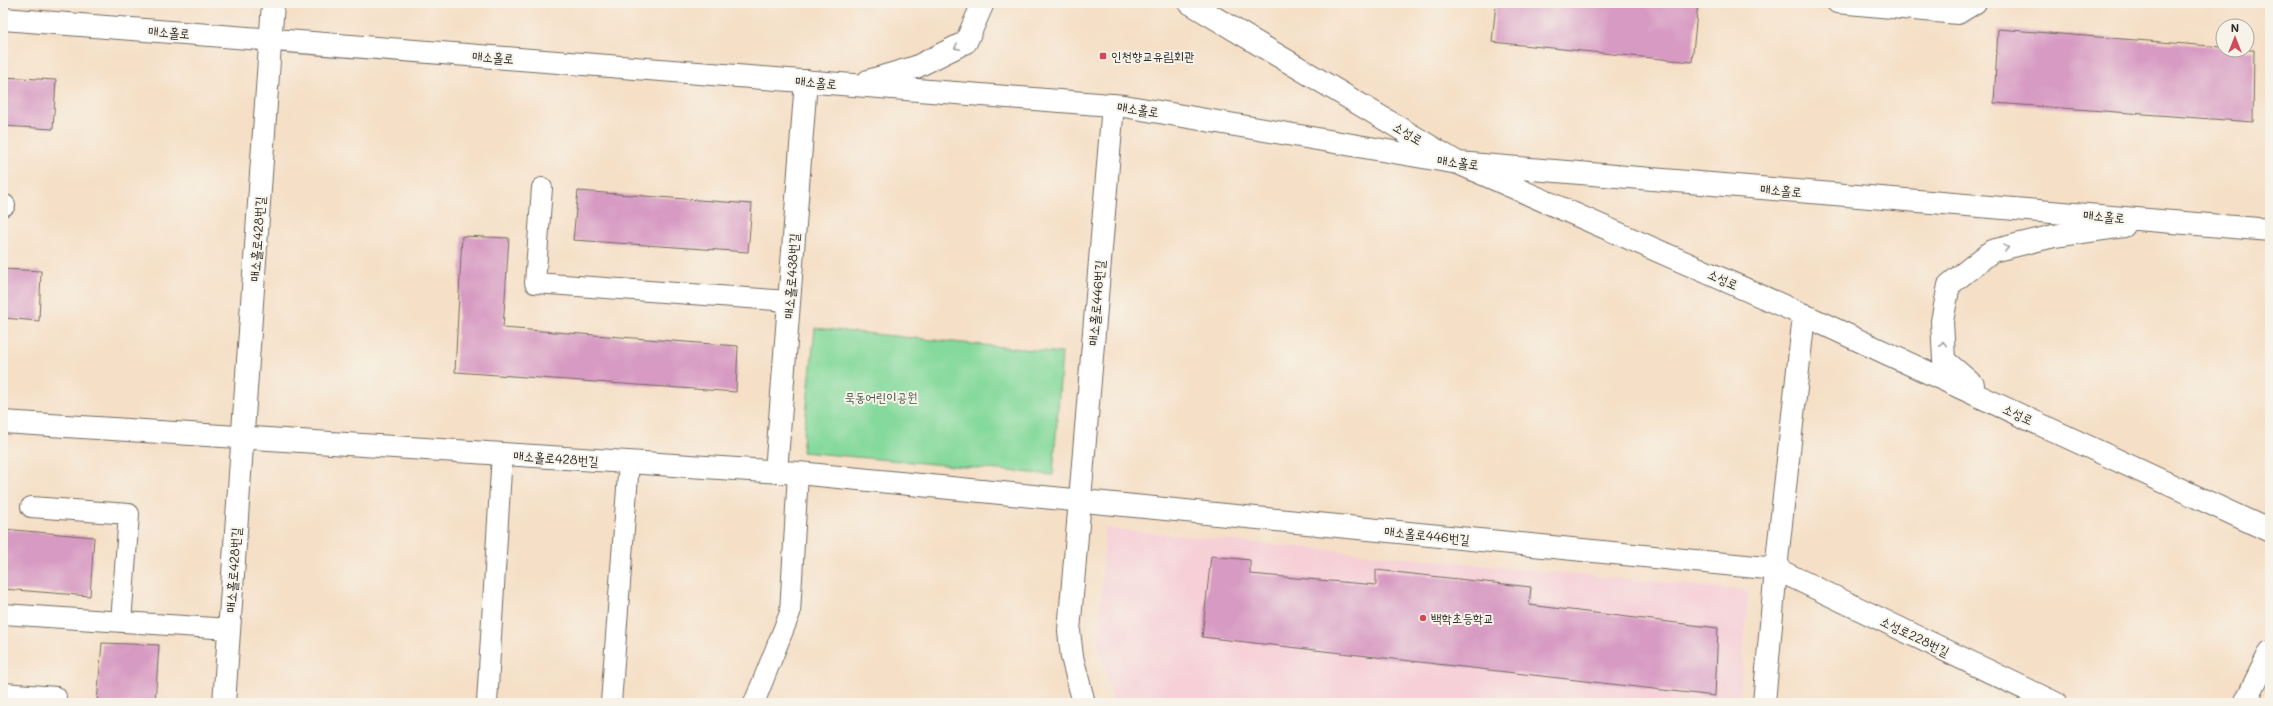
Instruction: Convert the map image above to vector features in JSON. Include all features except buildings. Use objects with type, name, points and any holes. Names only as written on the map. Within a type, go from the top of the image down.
[{"type":"street","name":"매소홀로428번길","points":[[224,703],[273,3]]},
{"type":"street","points":[[854,85],[916,67],[966,42],[983,3]]},
{"type":"street","name":"소성로","points":[[1190,3],[1458,163],[1804,315],[2270,531]]},
{"type":"street","name":"매소홀로","points":[[3,19],[1113,105],[1458,163],[2270,230]]},
{"type":"street","name":"매소홀로438번길","points":[[776,472],[806,81]]},
{"type":"street","name":"매소홀로446번길","points":[[1084,703],[1072,657],[1069,631],[1078,501],[1113,105]]},
{"type":"street","points":[[1994,402],[1944,360],[1942,321],[1949,284],[1992,251],[2054,236],[2165,221]]},
{"type":"street","points":[[1764,703],[1776,569],[1804,315]]},
{"type":"street","points":[[3,422],[242,438]]},
{"type":"street","name":"매소홀로428번길","points":[[242,438],[798,473],[1078,501]]},
{"type":"street","name":"매소홀로446번길","points":[[1078,501],[1776,569]]},
{"type":"street","name":"소성로228번길","points":[[1776,569],[2055,703]]},
{"type":"street","points":[[2245,703],[2270,652]]},
{"type":"lane","points":[[1837,3],[1958,14],[1976,3]]},
{"type":"lane","points":[[542,188],[535,283],[789,301]]},
{"type":"lane","points":[[487,703],[502,454]]},
{"type":"lane","points":[[611,703],[629,462]]},
{"type":"lane","points":[[754,703],[790,613],[798,473]]},
{"type":"lane","points":[[31,507],[129,514],[121,622]]},
{"type":"lane","points":[[3,614],[229,629]]},
{"type":"lane","points":[[3,693],[56,697],[55,703]]},
{"type":"shaded area","name":"백학초등학교","points":[[1105,528],[1749,591],[1739,703],[1114,703],[1099,645]]},
{"type":"green space","name":"묵동어린이공원","points":[[815,328],[1062,353],[1053,475],[802,452]]},
{"type":"place","name":"인천향교유림회관","points":[[1103,56]]},
{"type":"place","name":"백학초등학교","points":[[1423,618]]}]
